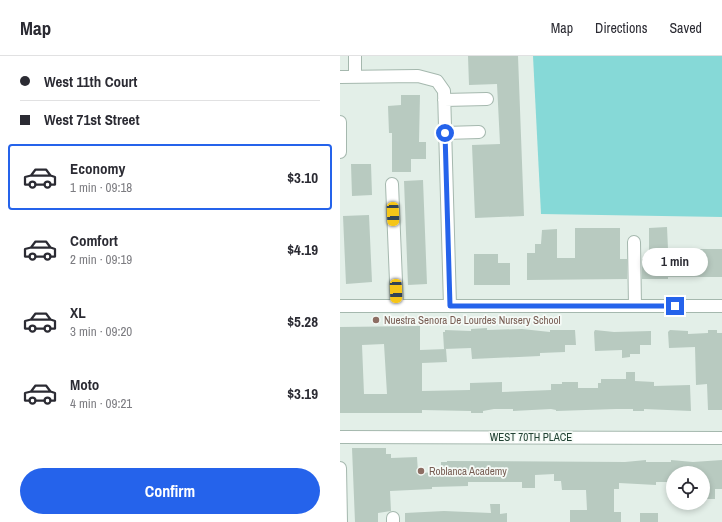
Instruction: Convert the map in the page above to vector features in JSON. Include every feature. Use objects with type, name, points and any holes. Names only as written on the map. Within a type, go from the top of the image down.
[{"type":"street","points":[[355,56],[355,77]]},
{"type":"street","points":[[340,77],[418,76],[437,81],[444,91],[450,306]]},
{"type":"street","points":[[444,100],[487,99]]},
{"type":"street","points":[[340,122],[340,152]]},
{"type":"street","points":[[445,133],[479,132]]},
{"type":"street","points":[[392,184],[397,306]]},
{"type":"street","points":[[634,242],[635,306]]},
{"type":"street","points":[[340,306],[722,306]]},
{"type":"street","name":"WEST 70TH PLACE","points":[[340,437],[722,438]]},
{"type":"street","points":[[340,468],[341,518]]},
{"type":"water","points":[[533,56],[722,56],[722,217],[541,214]]},
{"type":"building","points":[[468,56],[518,56],[524,216],[475,218],[472,145],[500,144],[497,84],[469,85]]},
{"type":"building","points":[[401,95],[420,95],[419,142],[426,142],[426,159],[411,159],[411,172],[392,172],[392,133],[389,133],[388,106],[401,105]]},
{"type":"building","points":[[351,164],[371,164],[372,195],[352,196]]},
{"type":"building","points":[[423,180],[427,284],[408,285],[404,181]]},
{"type":"building","points":[[369,215],[372,282],[346,284],[343,216]]},
{"type":"building","points":[[667,227],[668,249],[722,249],[722,277],[668,277],[668,279],[642,279],[642,259],[649,259],[649,228]]},
{"type":"building","points":[[575,228],[620,228],[620,259],[627,259],[627,279],[527,280],[527,253],[535,253],[535,244],[541,244],[542,230],[557,229],[557,258],[575,258]]},
{"type":"building","points":[[474,254],[498,254],[498,263],[510,263],[510,285],[474,285]]},
{"type":"building","points":[[420,326],[420,350],[446,349],[447,362],[422,363],[422,391],[470,390],[470,383],[502,382],[502,392],[551,390],[551,384],[562,384],[562,382],[578,382],[578,388],[598,388],[598,383],[601,383],[601,379],[626,379],[626,372],[635,372],[635,381],[654,382],[654,386],[690,385],[691,411],[644,409],[644,411],[633,411],[633,409],[616,409],[556,411],[551,409],[513,411],[513,409],[494,409],[483,411],[483,413],[471,413],[471,411],[422,410],[422,413],[340,413],[340,327]],"holes":[[[384,344],[387,394],[364,394],[362,345]]]},
{"type":"building","points":[[487,328],[487,330],[522,329],[550,332],[550,330],[575,330],[576,345],[565,345],[565,352],[540,353],[540,356],[472,359],[471,348],[444,349],[443,332],[445,332],[445,330],[471,331],[471,329]]},
{"type":"building","points":[[595,330],[614,332],[651,331],[651,345],[640,345],[640,354],[630,354],[630,357],[622,358],[622,350],[595,351]]},
{"type":"building","points":[[670,330],[688,331],[688,334],[708,333],[708,330],[717,330],[717,333],[722,333],[722,410],[708,410],[707,384],[696,385],[695,347],[669,348],[668,332]]},
{"type":"building","points":[[352,448],[386,448],[386,454],[391,454],[391,458],[417,457],[418,473],[441,472],[441,462],[447,461],[625,462],[646,460],[646,462],[671,462],[671,460],[693,462],[722,460],[722,489],[715,489],[715,499],[710,499],[710,466],[666,466],[666,482],[656,482],[656,485],[619,483],[619,489],[614,489],[614,512],[621,512],[621,522],[570,522],[570,510],[587,510],[586,490],[562,490],[561,481],[554,481],[554,474],[535,475],[535,488],[522,488],[522,482],[468,482],[468,486],[432,487],[432,489],[390,491],[391,511],[378,513],[378,522],[355,522]]},
{"type":"building","points":[[490,504],[500,504],[500,514],[507,513],[507,522],[405,522],[405,513],[444,511],[491,513]]},
{"type":"building","points":[[640,513],[658,513],[658,522],[640,522]]},
{"type":"place","name":"Nuestra Senora De Lourdes Nursery School","points":[[376,320]]},
{"type":"place","name":"Roblanca Academy","points":[[421,471]]},
{"type":"route","points":[[445,133],[450,306],[675,306]]}]
